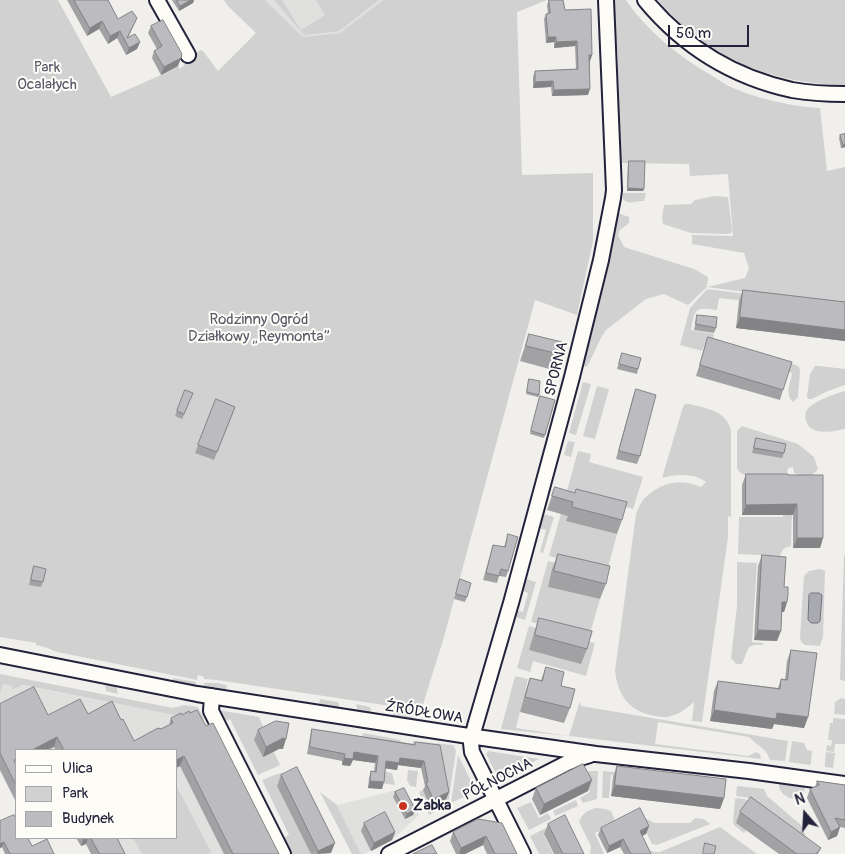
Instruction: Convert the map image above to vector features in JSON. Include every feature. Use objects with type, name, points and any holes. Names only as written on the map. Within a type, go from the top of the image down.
[{"type":"street","points":[[157,0],[188,55]]},
{"type":"street","name":"SPORNA","points":[[472,736],[514,594],[574,370],[601,260],[613,198],[606,0]]},
{"type":"street","points":[[645,0],[666,24],[683,39],[727,68],[758,81],[793,90],[825,94],[845,94]]},
{"type":"street","name":"ŹRÓDŁOWA","points":[[0,655],[212,696],[472,736],[596,754],[845,784]]},
{"type":"street","points":[[212,696],[211,711],[283,854]]},
{"type":"street","points":[[472,736],[472,752],[523,854]]},
{"type":"street","name":"PÓŁNOCNA","points":[[389,854],[567,763],[596,754]]},
{"type":"shaded area","points":[[265,0],[383,0],[340,33],[303,37]]},
{"type":"shaded area","points":[[811,593],[822,595],[820,621],[818,623],[811,623],[808,620],[809,595]]},
{"type":"shaded area","points":[[0,681],[199,720],[271,854],[104,854],[96,839],[178,839],[178,749],[15,749],[15,800],[0,770]]},
{"type":"shaded area","points":[[404,788],[419,815],[392,840],[361,854],[337,805]]},
{"type":"green space","name":"Rodzinny Ogród Działkowy „Reymonta”","points":[[0,0],[58,0],[111,97],[178,66],[180,69],[200,50],[203,51],[218,71],[256,33],[224,0],[265,0],[303,37],[340,33],[383,0],[547,0],[517,12],[522,175],[593,173],[593,241],[577,315],[535,300],[444,637],[420,714],[414,714],[404,708],[204,679],[204,677],[198,675],[197,680],[57,652],[36,645],[36,643],[0,637]]},
{"type":"green space","points":[[274,0],[282,0],[301,30],[325,15],[316,0],[379,0],[339,31],[304,35]]},
{"type":"green space","points":[[612,0],[626,0],[644,23],[664,42],[687,60],[728,86],[774,101],[820,108],[827,171],[845,167],[845,305],[707,287],[745,278],[749,268],[744,253],[692,244],[692,235],[733,236],[728,174],[690,176],[689,164],[621,163],[618,55],[613,14],[615,9]]},
{"type":"green space","points":[[658,0],[845,0],[845,85],[811,83],[785,78],[764,72],[724,55],[689,31]]},
{"type":"green space","points":[[623,193],[646,193],[644,201],[630,202],[623,199]]},
{"type":"green space","points":[[714,196],[728,197],[731,233],[691,233],[663,224],[664,205],[691,204],[695,200]]},
{"type":"green space","points":[[615,212],[629,217],[629,223],[620,230],[618,235],[624,247],[694,269],[708,277],[707,287],[688,305],[664,294],[646,299],[606,330],[588,365],[586,367],[583,365],[581,360]]},
{"type":"green space","points":[[707,289],[845,307],[845,313],[719,298],[717,310],[700,309],[695,313],[691,330],[714,334],[713,339],[799,367],[798,397],[793,402],[788,392],[792,373],[704,346],[702,351],[680,345],[690,308]]},
{"type":"green space","points":[[815,366],[845,369],[845,385],[808,399],[810,374]]},
{"type":"green space","points":[[583,382],[591,384],[576,435],[569,433]]},
{"type":"green space","points":[[597,386],[609,389],[595,439],[583,436]]},
{"type":"green space","points":[[845,391],[845,429],[823,432],[809,426],[805,416],[809,407],[824,398]]},
{"type":"green space","points":[[685,404],[715,411],[725,418],[731,430],[731,517],[728,516],[728,537],[702,722],[692,721],[694,702],[686,709],[667,717],[646,714],[632,707],[622,695],[615,671],[636,514],[639,507],[649,494],[662,486],[685,483],[701,487],[706,482],[696,477],[685,475],[662,478]]},
{"type":"green space","points":[[742,426],[798,444],[814,457],[818,469],[812,475],[794,473],[793,467],[788,468],[787,473],[784,475],[746,475],[739,472],[737,468],[737,431]]},
{"type":"green space","points":[[568,441],[575,442],[571,457],[564,455]]},
{"type":"green space","points":[[578,451],[591,454],[589,462],[643,477],[633,509],[567,491]]},
{"type":"green space","points":[[566,496],[617,534],[607,571],[549,556]]},
{"type":"green space","points":[[792,512],[791,546],[784,549],[780,556],[738,554],[739,517],[783,517],[783,513]]},
{"type":"green space","points":[[540,513],[554,517],[543,553],[540,552],[546,530],[536,527]]},
{"type":"green space","points":[[845,555],[845,681],[840,680]]},
{"type":"green space","points":[[548,561],[563,565],[548,587],[600,599],[591,630],[593,631],[591,638],[531,622]]},
{"type":"green space","points":[[737,562],[757,563],[752,642],[763,643],[763,645],[749,647],[742,664],[736,664],[731,658],[737,606]]},
{"type":"green space","points":[[820,569],[825,571],[823,637],[820,646],[805,645],[801,642],[800,637],[804,576],[809,571]]},
{"type":"green space","points":[[523,578],[536,582],[525,620],[512,616],[514,610],[523,612],[528,593],[520,590]]},
{"type":"green space","points":[[529,626],[544,630],[534,633],[530,651],[577,638],[595,643],[586,676],[533,661],[530,672],[517,668]]},
{"type":"green space","points":[[0,674],[173,708],[184,705],[198,707],[204,719],[200,722],[199,720],[23,685],[13,689],[11,685],[3,684],[0,693]]},
{"type":"green space","points":[[515,676],[528,679],[516,728],[569,736],[501,729]]},
{"type":"green space","points":[[173,678],[196,682],[196,687],[172,682]]},
{"type":"green space","points":[[105,683],[116,685],[118,694],[106,691]]},
{"type":"green space","points":[[204,683],[227,685],[226,692],[203,688]]},
{"type":"green space","points":[[841,698],[845,699],[845,715],[834,714],[835,702]]},
{"type":"green space","points":[[320,699],[338,702],[340,709],[319,706]]},
{"type":"green space","points":[[580,701],[581,706],[788,741],[785,761],[770,760],[764,749],[749,737],[658,722],[655,744],[748,756],[756,752],[760,754],[761,759],[569,736]]},
{"type":"green space","points":[[356,704],[370,707],[372,714],[358,712]]},
{"type":"green space","points":[[218,710],[259,717],[266,733],[254,739],[262,755],[273,750],[280,765],[258,775],[230,719],[223,723]]},
{"type":"green space","points":[[392,710],[403,712],[421,722],[394,717]]},
{"type":"green space","points":[[833,718],[845,719],[845,744],[835,744],[834,752],[826,751],[827,745],[831,746],[832,740],[828,740],[830,723],[833,723]]},
{"type":"green space","points":[[363,733],[401,740],[399,749],[361,744]]},
{"type":"green space","points":[[413,741],[453,745],[456,751],[448,804],[429,815],[419,792],[423,790],[446,799],[413,749]]},
{"type":"green space","points":[[792,741],[804,743],[807,750],[812,751],[810,765],[789,762]]},
{"type":"green space","points":[[488,751],[539,759],[499,779],[486,754]]},
{"type":"green space","points":[[826,752],[835,753],[833,768],[825,767]]},
{"type":"green space","points":[[458,755],[476,791],[451,803]]},
{"type":"green space","points":[[374,770],[392,773],[395,785],[372,782]]},
{"type":"green space","points":[[408,770],[418,771],[416,787],[410,786],[407,780]]},
{"type":"green space","points":[[598,771],[597,799],[583,803],[580,798],[590,792],[582,774]]},
{"type":"green space","points":[[603,771],[723,783],[723,788],[611,775],[609,798],[602,798]]},
{"type":"green space","points":[[283,773],[288,774],[311,854],[289,854],[282,839],[289,835],[262,780]]},
{"type":"green space","points":[[782,782],[804,784],[802,796],[793,799],[783,794],[779,784]]},
{"type":"green space","points":[[737,786],[764,789],[767,796],[801,825],[807,839],[750,798],[736,796]]},
{"type":"green space","points":[[178,789],[211,852],[207,854],[142,854],[134,839],[178,839]]},
{"type":"green space","points":[[320,792],[337,805],[361,854],[352,854]]},
{"type":"green space","points":[[735,799],[748,800],[763,811],[736,823],[746,830],[744,833],[733,822]]},
{"type":"green space","points":[[576,800],[578,806],[555,816],[553,811]]},
{"type":"green space","points":[[531,802],[539,818],[548,813],[551,819],[529,830],[517,808]]},
{"type":"green space","points":[[596,808],[611,811],[616,823],[595,833],[604,854],[590,854],[591,846],[579,822],[585,813]]},
{"type":"green space","points":[[638,815],[655,823],[690,823],[695,818],[704,819],[710,824],[657,845],[652,844]]},
{"type":"green space","points":[[558,822],[560,826],[544,835],[553,854],[539,854],[530,836]]},
{"type":"green space","points":[[720,827],[757,854],[713,854],[704,846],[702,854],[646,854],[645,848],[654,852],[660,852]]},
{"type":"building","points":[[74,0],[108,0],[118,19],[132,11],[137,18],[127,38],[135,34],[140,42],[129,48],[120,31],[110,36],[102,21],[90,28]]},
{"type":"building","points":[[177,0],[191,0],[180,6]]},
{"type":"building","points":[[549,0],[563,0],[565,10],[591,9],[592,55],[589,55],[590,89],[554,90],[553,81],[535,82],[535,71],[578,69],[577,41],[556,42],[556,37],[548,37],[546,14],[550,13]]},
{"type":"building","points":[[163,20],[182,54],[181,58],[164,67],[154,51],[162,46],[151,26]]},
{"type":"building","points":[[845,134],[845,144],[843,145],[840,135]]},
{"type":"building","points":[[629,161],[645,161],[644,189],[628,188]]},
{"type":"building","points":[[743,290],[845,302],[845,330],[740,317]]},
{"type":"building","points":[[697,315],[717,317],[716,328],[696,324]]},
{"type":"building","points":[[529,334],[562,342],[559,354],[526,346]]},
{"type":"building","points":[[708,337],[792,362],[783,390],[700,365]]},
{"type":"building","points":[[622,353],[641,358],[638,369],[619,364]]},
{"type":"building","points":[[529,379],[540,381],[539,395],[527,392]]},
{"type":"building","points":[[636,389],[656,395],[640,456],[619,451]]},
{"type":"building","points":[[185,390],[193,393],[184,414],[177,411]]},
{"type":"building","points":[[540,396],[555,400],[545,435],[531,431]]},
{"type":"building","points":[[216,399],[235,407],[217,452],[198,445]]},
{"type":"building","points":[[756,438],[786,444],[784,453],[754,448]]},
{"type":"building","points":[[746,474],[823,475],[823,538],[797,538],[797,504],[746,505]]},
{"type":"building","points":[[555,487],[575,493],[576,489],[627,502],[622,520],[572,507],[573,502],[552,496]]},
{"type":"building","points":[[508,534],[518,537],[508,571],[501,569],[499,576],[486,573],[493,545],[505,547]]},
{"type":"building","points":[[558,554],[610,566],[606,584],[554,571]]},
{"type":"building","points":[[762,555],[786,557],[784,587],[788,587],[788,595],[787,602],[782,602],[781,631],[758,630]]},
{"type":"building","points":[[34,566],[46,569],[43,582],[31,580]]},
{"type":"building","points":[[460,579],[471,583],[467,597],[456,594]]},
{"type":"building","points":[[539,618],[592,631],[587,649],[535,635]]},
{"type":"building","points":[[791,650],[817,653],[808,717],[777,713],[776,719],[714,710],[718,681],[780,689],[781,679],[787,680]]},
{"type":"building","points":[[546,667],[564,672],[561,686],[575,689],[570,708],[525,697],[530,678],[542,681]]},
{"type":"building","points":[[34,687],[48,715],[80,699],[88,714],[112,701],[134,741],[158,728],[161,729],[173,723],[171,718],[181,713],[182,715],[189,711],[190,713],[197,710],[206,726],[213,723],[279,854],[233,854],[184,756],[178,759],[178,749],[63,749],[57,737],[34,749],[15,749],[15,783],[0,753],[0,704]]},
{"type":"building","points":[[276,721],[289,723],[286,739],[283,738],[266,747],[258,730]]},
{"type":"building","points":[[312,729],[415,745],[415,742],[440,745],[449,792],[433,799],[426,783],[428,782],[424,761],[400,758],[399,763],[386,761],[384,782],[370,781],[371,771],[376,772],[378,756],[354,752],[353,759],[344,758],[345,754],[310,747]]},
{"type":"building","points":[[583,764],[592,780],[544,804],[536,788]]},
{"type":"building","points":[[617,766],[726,779],[724,798],[615,785]]},
{"type":"building","points":[[297,767],[335,843],[318,851],[281,775]]},
{"type":"building","points":[[817,781],[845,785],[845,820],[835,818],[840,827],[831,832],[810,789],[819,785]]},
{"type":"building","points":[[404,788],[415,809],[407,814],[395,792]]},
{"type":"building","points":[[751,797],[821,848],[816,854],[797,854],[740,812]]},
{"type":"building","points":[[640,808],[649,826],[640,831],[651,854],[631,854],[623,839],[609,846],[601,828]]},
{"type":"building","points":[[385,812],[395,832],[374,843],[364,823]]},
{"type":"building","points":[[14,815],[15,839],[28,839],[32,846],[47,839],[54,854],[10,854],[4,842],[0,844],[0,821]]},
{"type":"building","points":[[565,815],[584,854],[563,854],[548,824]]},
{"type":"building","points":[[478,819],[502,823],[517,854],[495,854],[486,836],[461,848],[453,832]]},
{"type":"building","points":[[92,839],[118,839],[125,854],[100,854]]},
{"type":"building","points":[[705,843],[716,846],[714,854],[703,854]]},
{"type":"building","points":[[432,845],[437,854],[413,854]]},
{"type":"place","name":"Żabka","points":[[403,806]]},
{"type":"park label","name":"Park Ocalałych","points":[[47,76]]}]
